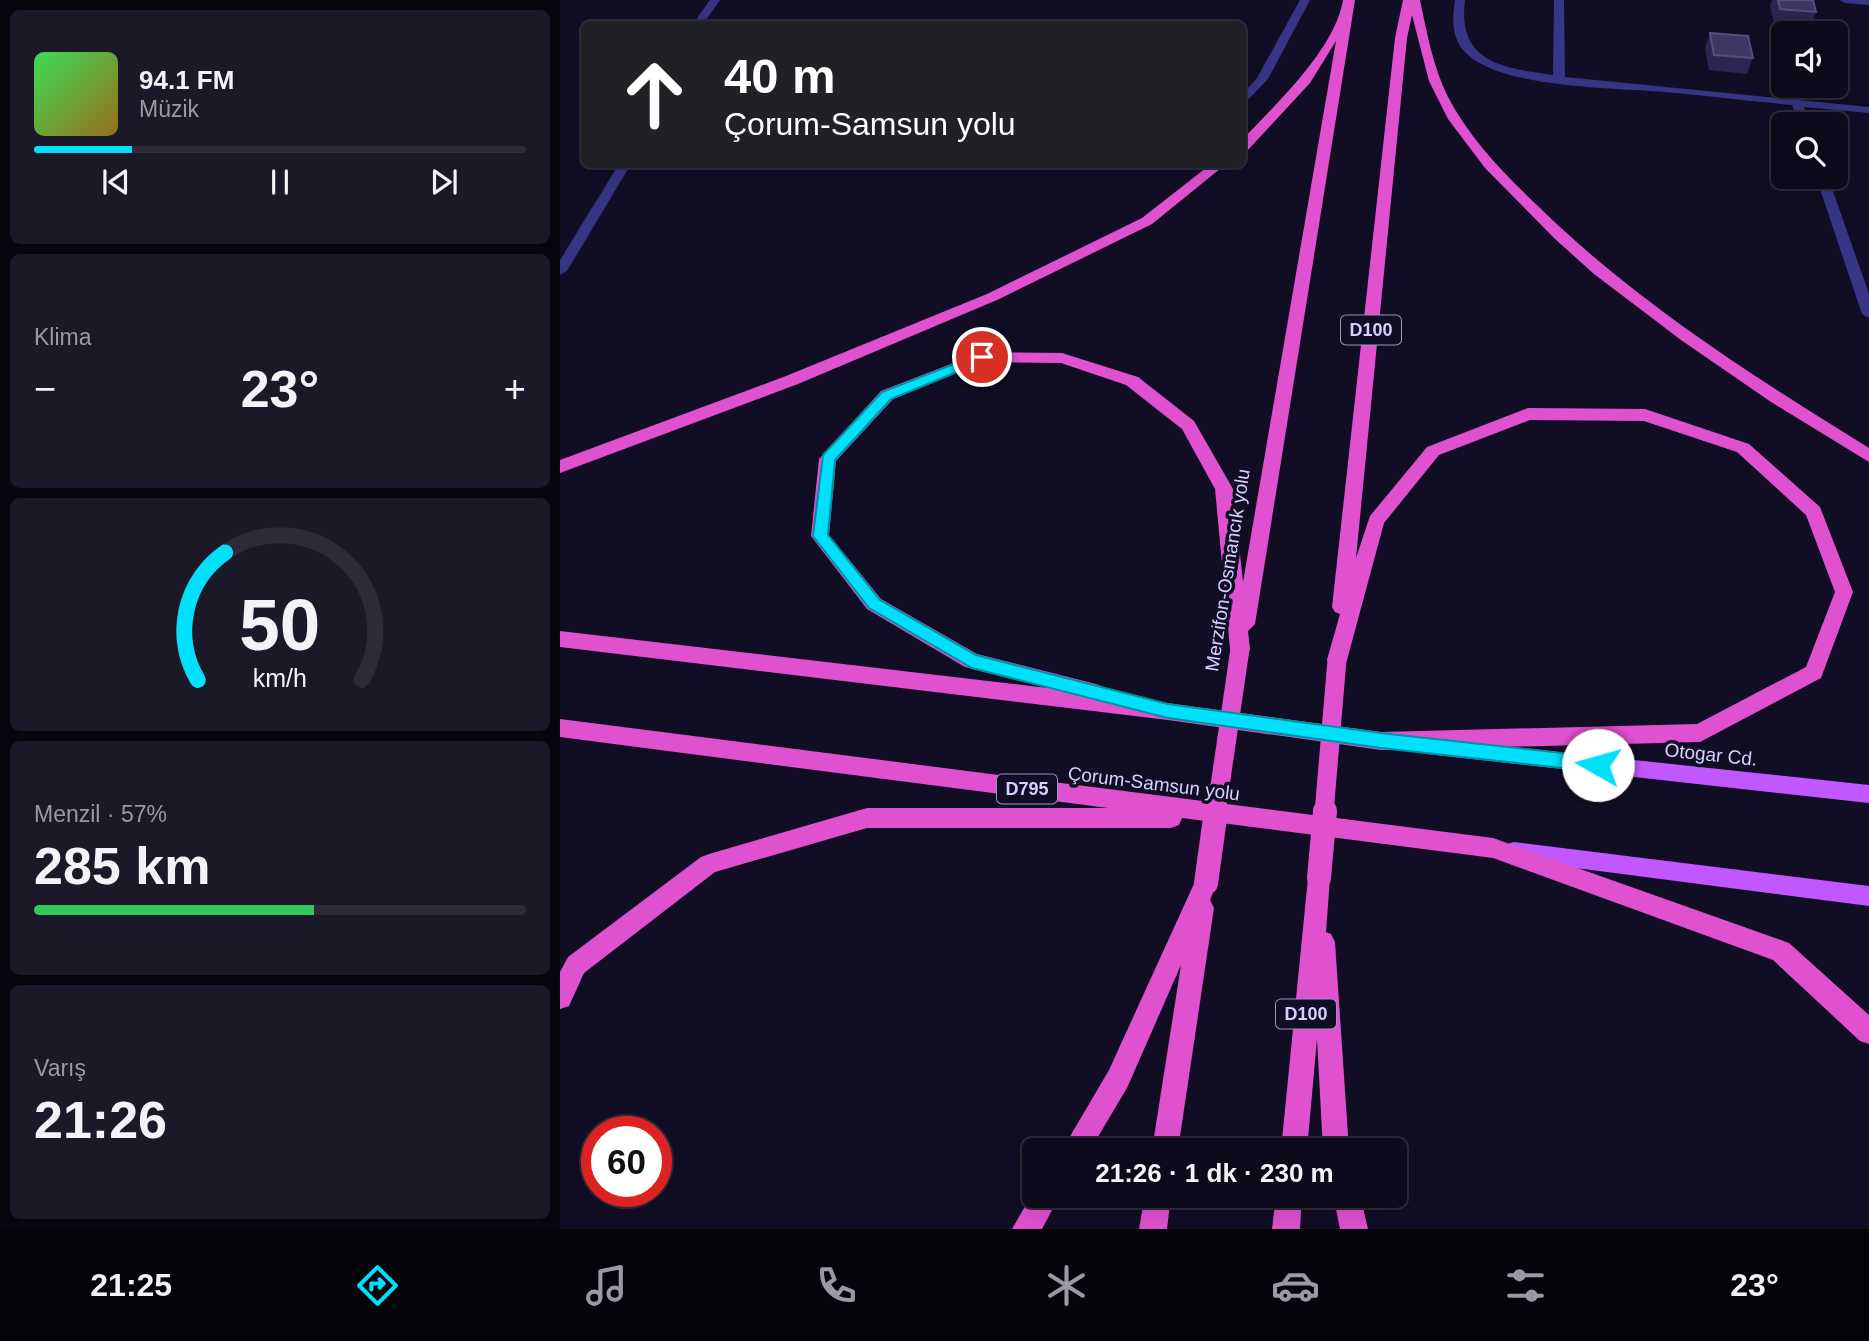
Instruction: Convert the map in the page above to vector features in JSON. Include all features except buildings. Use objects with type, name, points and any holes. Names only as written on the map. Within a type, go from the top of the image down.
[{"type":"highway","name":"Merzifon-Osmancık yolu","points":[[1167,1138],[1240,649],[1349,0]]},
{"type":"highway","points":[[1411,0],[1431,70],[1446,106],[1473,145],[1538,216],[1583,257],[1652,311],[1734,369],[1869,456]]},
{"type":"highway","name":"D100","points":[[1295,1138],[1337,660],[1401,38],[1411,0]]},
{"type":"highway","points":[[1246,144],[1306,79],[1345,17]]},
{"type":"highway","points":[[560,467],[792,380],[992,297],[1147,221],[1215,168]]},
{"type":"highway","points":[[1168,711],[972,661],[874,604],[820,536],[828,458],[887,395],[982,357],[1062,358],[1132,382],[1188,425],[1224,489],[1240,649]]},
{"type":"highway","points":[[560,639],[1168,711],[1381,740],[1700,733],[1814,672],[1844,592],[1814,512],[1743,448],[1645,415],[1528,414],[1433,451],[1376,521],[1337,660]]},
{"type":"highway","name":"Çorum-Samsun yolu","points":[[560,728],[1493,848],[1781,951],[1869,1032]]},
{"type":"highway","points":[[560,997],[576,965],[709,864],[867,818],[1252,818]]},
{"type":"highway","points":[[1319,878],[1335,1138]]},
{"type":"highway","points":[[1082,1138],[1118,1079],[1206,883]]},
{"type":"highway","points":[[1026,1229],[1039,1208]]},
{"type":"highway","points":[[1153,1229],[1156,1208]]},
{"type":"highway","points":[[1286,1229],[1288,1208]]},
{"type":"highway","points":[[1349,1208],[1354,1229]]},
{"type":"main road","name":"Otogar Cd.","points":[[1381,740],[1869,794]]},
{"type":"main road","points":[[1493,848],[1869,896]]},
{"type":"street","points":[[700,21],[715,0]]},
{"type":"street","points":[[1246,98],[1262,79],[1305,0]]},
{"type":"street","points":[[1460,0],[1460,39],[1474,54],[1495,66],[1559,78],[1869,110]]},
{"type":"street","points":[[1559,0],[1559,78]]},
{"type":"street","points":[[1845,0],[1869,2]]},
{"type":"street","points":[[1797,102],[1800,112]]},
{"type":"street","points":[[560,271],[623,168]]},
{"type":"street","points":[[1826,189],[1869,314]]},
{"type":"route","points":[[982,357],[887,395],[828,458],[820,536],[874,604],[972,661],[1168,711],[1381,740],[1598,765]]}]
